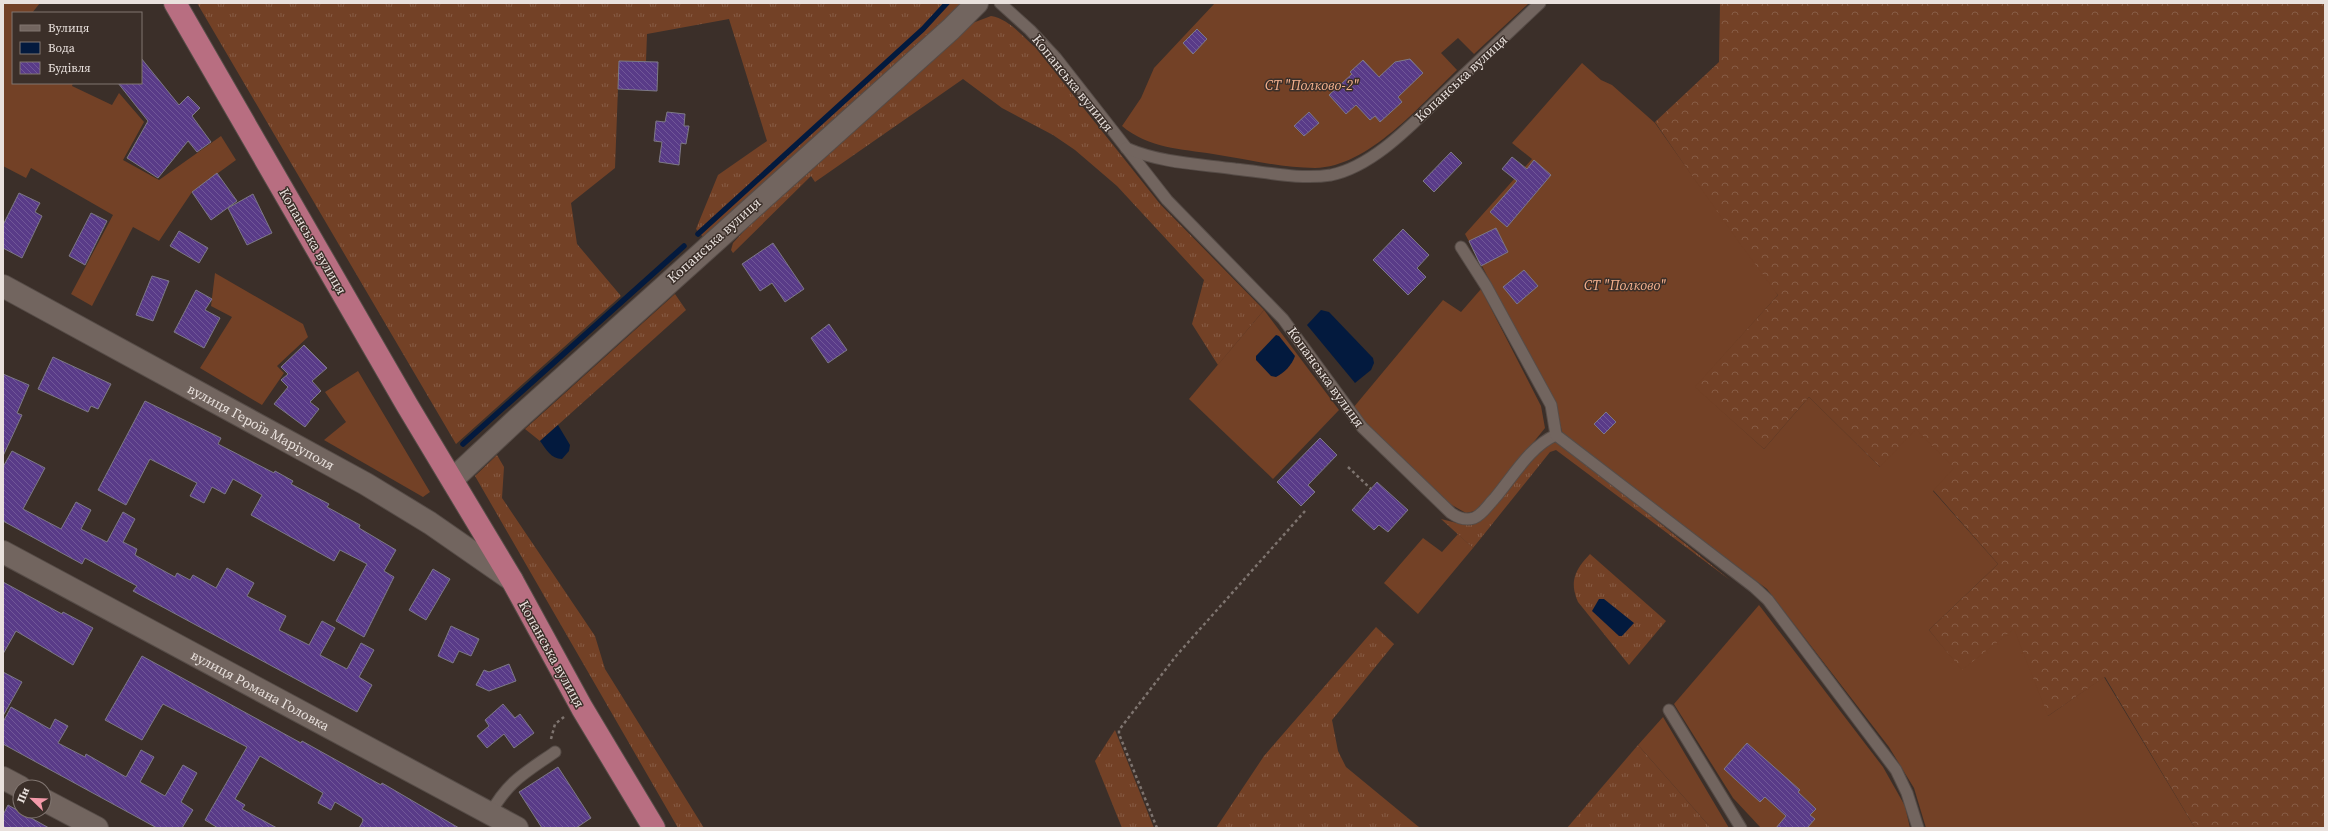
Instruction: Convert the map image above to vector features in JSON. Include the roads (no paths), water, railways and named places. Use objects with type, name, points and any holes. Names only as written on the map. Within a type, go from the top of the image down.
[{"type":"highway","name":"Копанська вулиця","points":[[175,3],[407,405],[453,479],[512,580],[582,708],[654,828]]},
{"type":"street","name":"Копанська вулиця","points":[[453,479],[514,422],[951,29],[977,3]]},
{"type":"street","name":"вулиця Героїв Маріуполя","points":[[3,286],[366,484],[430,523],[512,580]]},
{"type":"street","name":"вулиця Романа Головка","points":[[3,552],[517,828]]},
{"type":"street","points":[[3,778],[12,783]]},
{"type":"street","points":[[52,804],[97,828]]},
{"type":"lane","name":"Копанська вулиця","points":[[1000,3],[1030,30],[1056,58],[1171,206],[1283,320],[1362,427],[1451,513],[1459,518],[1474,518],[1486,508],[1538,448],[1556,435]]},
{"type":"lane","name":"Копанська вулиця","points":[[1125,148],[1144,156],[1170,161],[1290,175],[1316,177],[1352,168],[1369,159],[1410,126],[1540,3]]},
{"type":"lane","points":[[1462,247],[1489,292],[1551,405],[1556,435],[1754,587],[1768,600],[1896,770],[1907,793],[1918,828]]},
{"type":"lane","points":[[1669,710],[1741,828]]},
{"type":"lane","points":[[490,814],[510,784],[555,752]]},
{"type":"water","points":[[1321,310],[1329,312],[1373,358],[1374,363],[1371,370],[1355,383],[1307,325]]},
{"type":"water","points":[[1276,335],[1279,336],[1295,356],[1292,363],[1276,377],[1271,376],[1256,360],[1256,356]]},
{"type":"water","points":[[558,425],[570,445],[569,451],[562,459],[558,459],[552,455],[540,441]]},
{"type":"water","points":[[1599,599],[1604,599],[1634,623],[1622,636],[1619,636],[1592,611]]},
{"type":"waterway","points":[[698,234],[923,29],[947,3]]},
{"type":"waterway","points":[[463,444],[684,246]]},
{"type":"park label","name":"СТ \"Полково-2\"","points":[[1312,85]]},
{"type":"park label","name":"СТ \"Полково\"","points":[[1625,285]]}]
